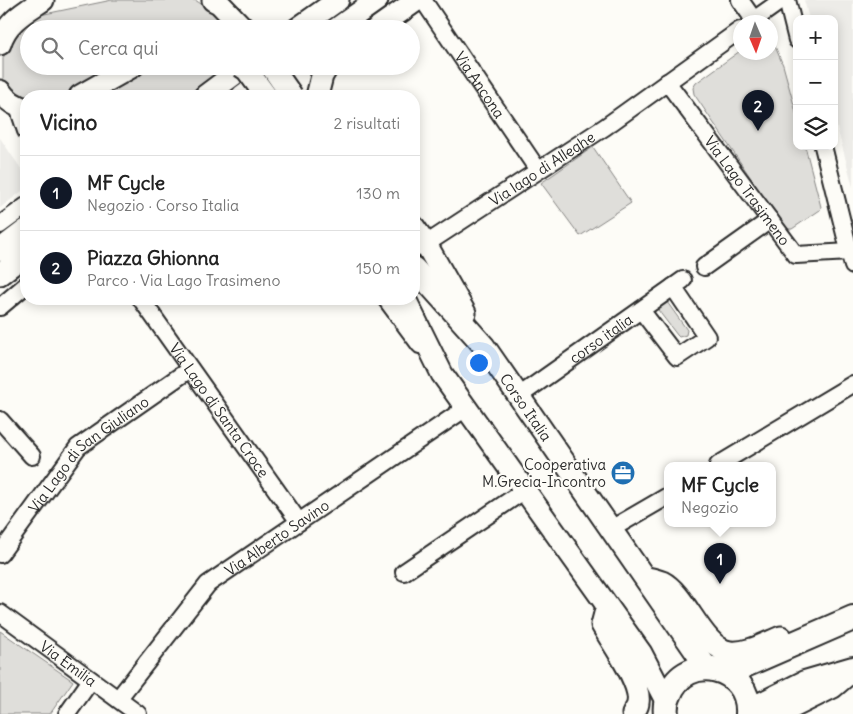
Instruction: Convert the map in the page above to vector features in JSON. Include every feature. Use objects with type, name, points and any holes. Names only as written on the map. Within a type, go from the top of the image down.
[{"type":"main road","points":[[665,710],[672,688],[681,677],[693,670],[716,663],[745,665],[853,618]]},
{"type":"main road","points":[[716,663],[736,679],[741,686],[746,694],[748,712],[805,682],[853,670]]},
{"type":"street","points":[[0,44],[3,32],[18,17],[43,0]]},
{"type":"street","points":[[213,0],[235,20]]},
{"type":"street","points":[[222,0],[238,20]]},
{"type":"street","points":[[310,20],[338,0]]},
{"type":"street","points":[[349,20],[377,0]]},
{"type":"street","points":[[389,20],[417,0]]},
{"type":"street","name":"Via Ancona","points":[[423,0],[538,170]]},
{"type":"street","points":[[740,0],[749,15]]},
{"type":"street","points":[[761,15],[782,0]]},
{"type":"street","points":[[787,0],[793,24]]},
{"type":"street","name":"Via lago di Alleghe","points":[[420,239],[538,170],[605,127],[733,35]]},
{"type":"street","points":[[91,90],[117,75]]},
{"type":"street","points":[[213,90],[234,75]]},
{"type":"street","points":[[251,75],[262,90]]},
{"type":"street","points":[[250,90],[271,75]]},
{"type":"street","points":[[277,75],[288,90]]},
{"type":"street","points":[[318,90],[323,75]]},
{"type":"street","name":"Via Lago Trasimeno","points":[[667,82],[796,255],[851,259]]},
{"type":"street","points":[[0,92],[5,99],[20,107]]},
{"type":"street","points":[[824,150],[851,259]]},
{"type":"street","points":[[0,225],[20,210]]},
{"type":"street","points":[[704,267],[770,220]]},
{"type":"street","points":[[0,250],[20,235]]},
{"type":"street","points":[[420,243],[484,346]]},
{"type":"street","points":[[0,274],[20,259]]},
{"type":"street","name":"Corso Italia","points":[[420,275],[484,346],[644,577],[716,663]]},
{"type":"street","name":"corso italia","points":[[519,396],[678,283],[706,337],[677,357],[641,310]]},
{"type":"street","points":[[0,307],[20,290]]},
{"type":"street","name":"Via Lago di Santa Croce","points":[[145,305],[299,522]]},
{"type":"street","points":[[390,305],[641,653],[665,710]]},
{"type":"street","points":[[409,305],[442,374]]},
{"type":"street","name":"Via Lago di San Giuliano","points":[[0,554],[78,447],[190,369]]},
{"type":"street","points":[[723,462],[853,384]]},
{"type":"street","name":"Via Alberto Savino","points":[[118,699],[208,584],[466,408]]},
{"type":"street","points":[[0,420],[32,456]]},
{"type":"street","points":[[404,572],[525,490]]},
{"type":"street","points":[[611,529],[664,498]]},
{"type":"street","points":[[607,606],[602,625],[632,675],[637,691],[638,704],[633,714]]},
{"type":"street","name":"Via Emilia","points":[[0,613],[138,714]]},
{"type":"street","points":[[779,714],[834,687],[853,670]]},
{"type":"street","points":[[67,714],[92,680]]},
{"type":"shaded area","points":[[112,0],[195,0],[221,20],[28,20],[40,15]]},
{"type":"shaded area","points":[[804,0],[853,0],[853,187],[838,131],[838,15],[808,15]]},
{"type":"shaded area","points":[[20,29],[20,75],[101,75],[76,90],[20,90],[20,99],[7,91],[3,79],[3,58]]},
{"type":"shaded area","points":[[778,53],[793,101],[793,150],[806,150],[821,207],[820,210],[792,229],[788,229],[782,224],[694,94],[693,88],[696,83],[733,56],[733,60],[778,60]]},
{"type":"shaded area","points":[[131,75],[222,75],[198,90],[105,90]]},
{"type":"shaded area","points":[[0,138],[20,167],[20,193],[0,208]]},
{"type":"shaded area","points":[[593,147],[631,203],[580,236],[541,183]]},
{"type":"shaded area","points":[[667,302],[687,330],[686,335],[679,337],[658,310],[658,306]]},
{"type":"shaded area","points":[[0,631],[73,681],[50,714],[0,714]]},
{"type":"place","name":"Piazza Ghionna","points":[[758,131]]},
{"type":"place","name":"Cooperativa M.Grecia-Incontro","points":[[623,473]]},
{"type":"place","name":"MF Cycle","points":[[720,584]]}]
